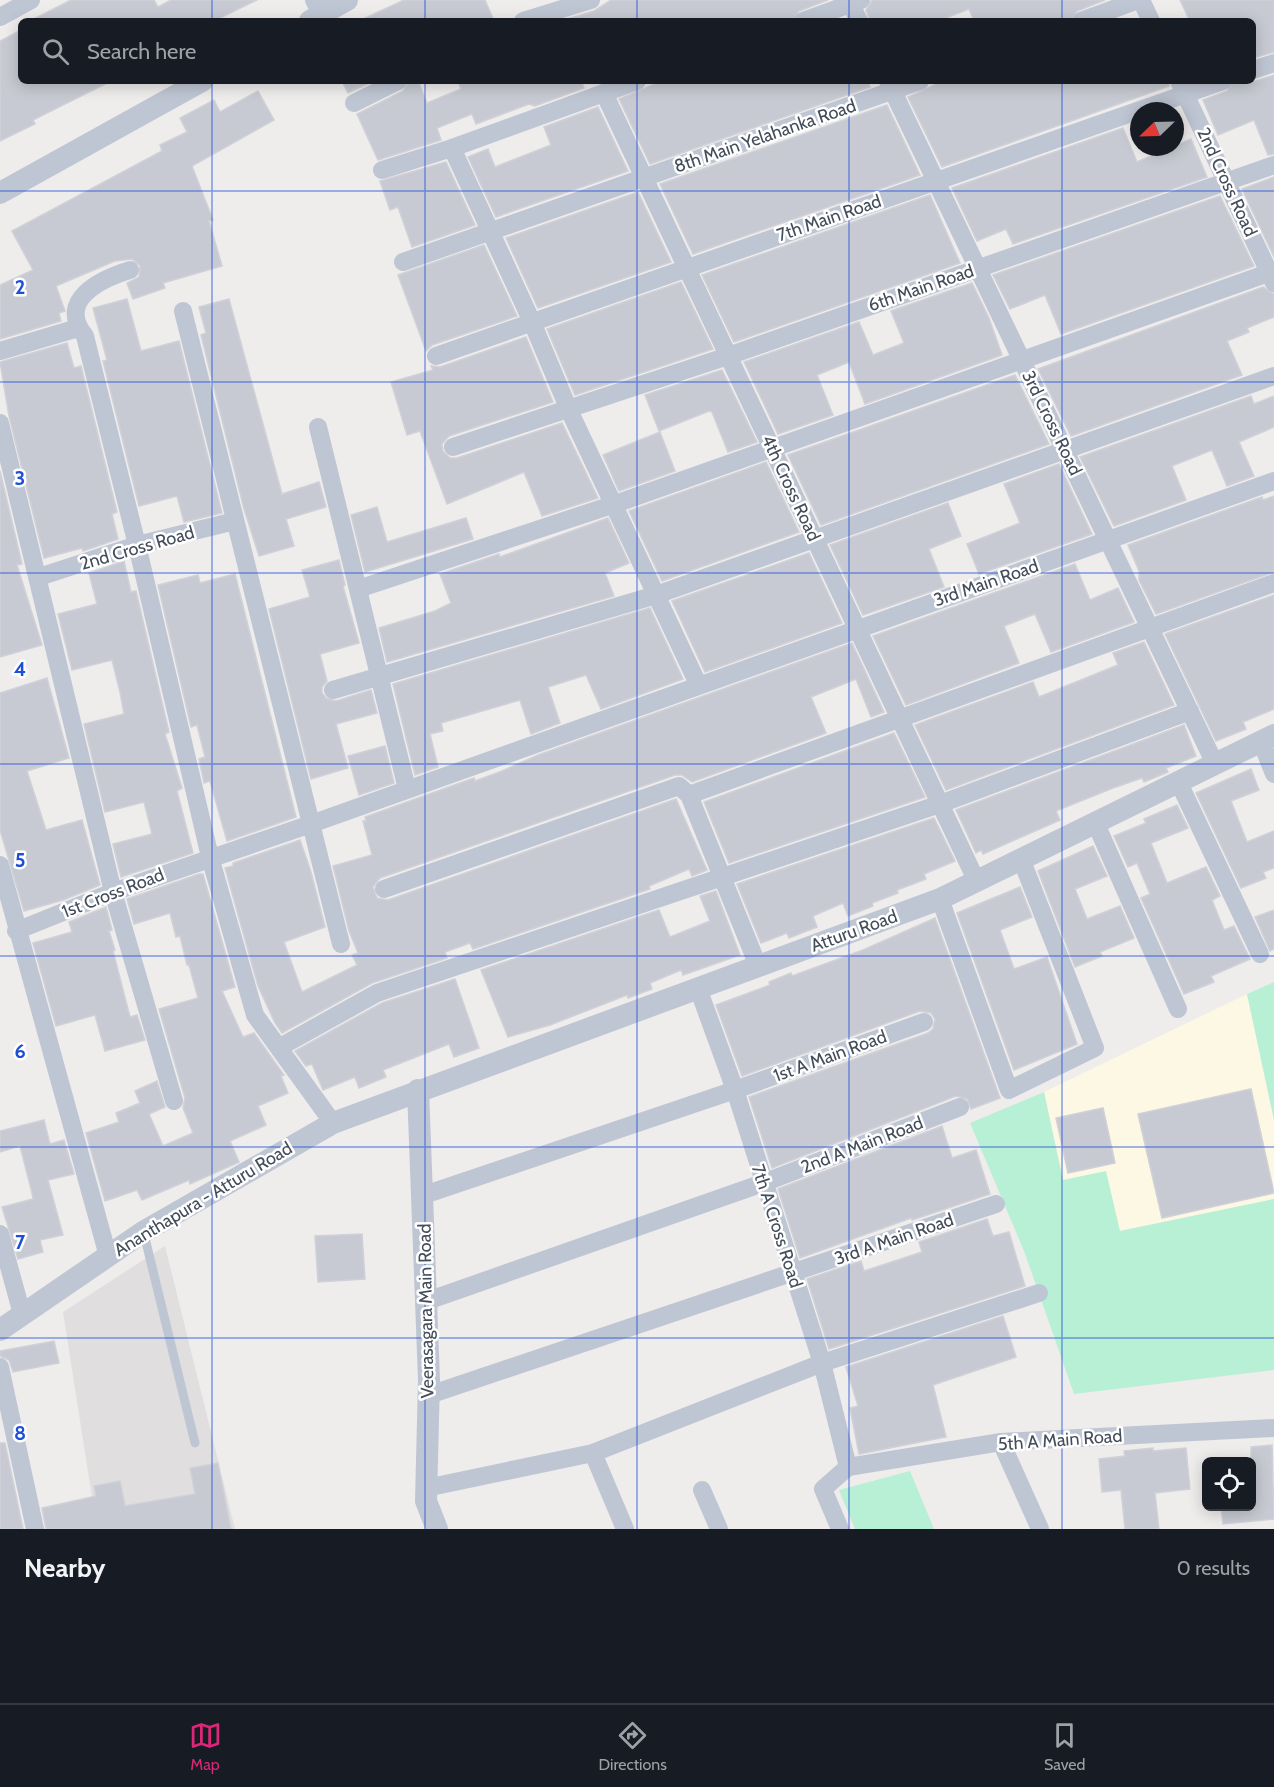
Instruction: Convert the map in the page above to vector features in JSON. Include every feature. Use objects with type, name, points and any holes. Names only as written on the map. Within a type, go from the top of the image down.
[{"type":"street","points":[[0,17],[31,0]]},
{"type":"street","points":[[315,12],[347,0]]},
{"type":"street","points":[[533,18],[591,0]]},
{"type":"street","points":[[1089,18],[1139,0],[1149,18]]},
{"type":"street","points":[[811,18],[854,1],[858,18]]},
{"type":"street","points":[[1256,69],[1274,63]]},
{"type":"street","points":[[0,193],[197,84]]},
{"type":"street","points":[[354,102],[392,84]]},
{"type":"street","points":[[382,170],[452,148],[629,84]]},
{"type":"street","name":"7th Main Road","points":[[436,356],[936,181],[1182,88],[1205,84]]},
{"type":"street","name":"8th Main Yelahanka Road","points":[[403,262],[645,179],[891,86]]},
{"type":"street","name":"3rd Cross Road","points":[[891,86],[1215,764]]},
{"type":"street","name":"2nd Cross Road","points":[[1182,88],[1272,275]]},
{"type":"street","name":"4th Cross Road","points":[[604,93],[977,882]]},
{"type":"street","points":[[452,148],[532,322],[568,410],[615,504],[698,684]]},
{"type":"street","name":"6th Main Road","points":[[453,447],[728,356],[1274,165]]},
{"type":"street","points":[[130,270],[105,278],[83,294],[78,301],[78,328],[85,336],[137,544],[210,857],[255,1015],[333,1123]]},
{"type":"street","points":[[358,589],[615,504],[1022,360],[1272,275]]},
{"type":"street","points":[[183,311],[341,944]]},
{"type":"street","points":[[0,351],[78,328]]},
{"type":"street","points":[[333,690],[657,595],[1274,376]]},
{"type":"street","points":[[0,423],[39,577],[113,892],[174,1101]]},
{"type":"street","points":[[318,427],[407,789]]},
{"type":"street","name":"3rd Main Road","points":[[311,824],[698,684],[1274,481]]},
{"type":"street","name":"2nd Cross Road","points":[[39,577],[137,544],[235,521]]},
{"type":"street","points":[[689,795],[1274,583]]},
{"type":"street","points":[[280,1047],[377,993],[940,804],[1190,711]]},
{"type":"street","points":[[1268,738],[1274,774]]},
{"type":"street","name":"Atturu Road","points":[[418,1090],[940,899],[1022,861],[1268,738]]},
{"type":"street","points":[[1179,783],[1260,954]]},
{"type":"street","points":[[384,889],[679,786],[689,795],[758,966]]},
{"type":"street","points":[[210,857],[311,824]]},
{"type":"street","points":[[1096,824],[1178,1009]]},
{"type":"street","name":"1st Cross Road","points":[[16,930],[210,857]]},
{"type":"street","points":[[940,899],[1009,1090],[1095,1048],[1022,861]]},
{"type":"street","points":[[0,865],[16,930],[108,1256]]},
{"type":"street","name":"7th A Cross Road","points":[[698,988],[735,1090],[822,1363],[848,1467]]},
{"type":"street","name":"1st A Main Road","points":[[424,1195],[735,1090],[924,1022]]},
{"type":"street","name":"Ananthapura - Atturu Road","points":[[0,1330],[143,1232],[333,1123],[418,1090]]},
{"type":"street","name":"Veerasagara Main Road","points":[[418,1090],[424,1195],[429,1395],[426,1501],[437,1529]]},
{"type":"street","name":"2nd A Main Road","points":[[427,1301],[763,1183],[960,1107]]},
{"type":"street","name":"3rd A Main Road","points":[[429,1395],[996,1204]]},
{"type":"street","points":[[0,1234],[22,1314]]},
{"type":"street","points":[[426,1488],[593,1453],[822,1363],[1039,1293]]},
{"type":"street","points":[[0,1368],[35,1529]]},
{"type":"street","name":"5th A Main Road","points":[[848,1467],[1001,1443],[1274,1428]]},
{"type":"street","points":[[1001,1443],[1040,1529]]},
{"type":"street","points":[[593,1453],[625,1529]]},
{"type":"street","points":[[840,1529],[823,1489],[848,1467]]},
{"type":"street","points":[[702,1490],[719,1529]]},
{"type":"lane","points":[[143,1232],[195,1443]]},
{"type":"shaded area","points":[[1247,994],[1274,1120],[1274,1199],[1119,1231],[1063,1180],[1044,1092]]},
{"type":"shaded area","points":[[165,1246],[235,1529],[97,1529],[63,1312]]},
{"type":"green space","points":[[1274,982],[1274,1120],[1247,994]]},
{"type":"green space","points":[[1044,1092],[1063,1180],[1106,1171],[1120,1231],[1274,1199],[1274,1370],[1074,1394],[1024,1251],[970,1123]]},
{"type":"green space","points":[[910,1471],[934,1529],[855,1529],[839,1490]]},
{"type":"building","points":[[71,0],[154,0],[158,7],[171,0],[257,0],[220,18],[36,18]]},
{"type":"building","points":[[404,0],[485,0],[493,18],[365,18]]},
{"type":"building","points":[[611,0],[828,0],[799,11],[794,18],[571,18],[594,11]]},
{"type":"building","points":[[872,0],[1105,0],[1077,11],[1072,18],[973,18],[969,9],[946,18],[869,18],[866,10]]},
{"type":"building","points":[[1180,0],[1274,0],[1274,52],[1256,57],[1256,18],[1189,18]]},
{"type":"building","points":[[18,32],[18,84],[105,84],[33,120],[35,124],[0,141],[0,41]]},
{"type":"building","points":[[1274,75],[1274,154],[1268,155],[1254,120],[1218,135],[1203,100],[1227,91],[1232,84],[1256,84],[1256,81]]},
{"type":"building","points":[[344,84],[367,84],[348,93]]},
{"type":"building","points":[[407,84],[419,84],[427,103],[461,89],[459,84],[582,84],[584,88],[535,106],[529,104],[476,124],[472,114],[437,128],[441,140],[378,160],[357,114],[403,91]]},
{"type":"building","points":[[655,84],[869,84],[870,87],[650,164],[619,99]]},
{"type":"building","points":[[936,84],[1169,84],[1169,86],[942,167],[908,97]]},
{"type":"building","points":[[258,91],[274,120],[192,166],[213,220],[209,221],[222,266],[163,283],[165,288],[133,299],[127,283],[139,277],[140,266],[132,259],[115,261],[56,286],[65,311],[59,313],[61,321],[0,339],[0,285],[33,270],[12,231],[162,151],[160,145],[187,132],[180,118],[214,100],[220,112]]},
{"type":"building","points":[[887,105],[920,175],[693,254],[660,184]]},
{"type":"building","points":[[598,107],[628,171],[496,217],[468,157],[488,149],[495,167],[551,145],[544,127]]},
{"type":"building","points":[[1123,128],[1130,145],[1130,156],[1135,156],[1137,162],[1151,156],[1184,156],[1184,142],[1191,139],[1207,177],[1013,244],[1006,229],[977,241],[952,188]]},
{"type":"building","points":[[446,162],[475,225],[412,247],[398,207],[390,210],[380,181]]},
{"type":"building","points":[[1274,177],[1274,257],[1242,189]]},
{"type":"building","points":[[638,192],[671,262],[538,308],[506,238]]},
{"type":"building","points":[[930,195],[960,263],[734,342],[702,275]]},
{"type":"building","points":[[1220,196],[1254,266],[1061,334],[1045,295],[1010,309],[993,275]]},
{"type":"building","points":[[484,245],[517,316],[432,345],[426,351],[398,275]]},
{"type":"building","points":[[681,282],[713,349],[575,395],[547,329]]},
{"type":"building","points":[[972,283],[989,318],[1002,355],[865,404],[849,362],[817,375],[833,415],[778,434],[744,362],[859,322],[873,355],[904,343],[891,311]]},
{"type":"building","points":[[1263,287],[1274,294],[1274,317],[1247,328],[1249,332],[1227,341],[1242,375],[1071,436],[1038,369]]},
{"type":"building","points":[[127,299],[141,351],[179,341],[222,513],[184,522],[177,496],[139,506],[103,361],[107,360],[93,308]]},
{"type":"building","points":[[229,299],[282,494],[319,482],[326,507],[286,519],[294,546],[259,556],[244,509],[201,335],[206,333],[199,307]]},
{"type":"building","points":[[526,337],[553,402],[449,436],[442,444],[443,451],[450,458],[457,458],[562,423],[598,498],[542,516],[524,472],[447,504],[420,431],[407,435],[391,382],[433,370],[431,366],[440,367]]},
{"type":"building","points":[[67,343],[74,368],[81,366],[117,512],[112,514],[118,539],[83,551],[82,548],[44,558],[9,416],[0,362]]},
{"type":"building","points":[[722,370],[757,442],[728,452],[712,412],[709,411],[659,431],[645,395]]},
{"type":"building","points":[[1015,375],[1049,444],[821,525],[788,455]]},
{"type":"building","points":[[1251,396],[1254,404],[1274,396],[1274,427],[1239,442],[1254,476],[1227,486],[1212,450],[1172,466],[1186,500],[1114,526],[1080,457]]},
{"type":"building","points":[[660,432],[675,471],[619,491],[603,455]]},
{"type":"building","points":[[766,462],[799,532],[662,581],[629,511]]},
{"type":"building","points":[[1059,464],[1092,534],[979,574],[967,544],[1020,523],[1004,484]]},
{"type":"building","points":[[0,471],[22,564],[17,565],[42,645],[0,657]]},
{"type":"building","points":[[1274,496],[1274,572],[1156,614],[1139,580],[1139,571],[1128,545],[1262,497],[1263,500]]},
{"type":"building","points":[[948,503],[961,536],[929,549],[944,587],[863,615],[830,545]]},
{"type":"building","points":[[377,507],[387,542],[466,518],[473,539],[365,572],[351,515]]},
{"type":"building","points":[[608,518],[629,563],[605,573],[614,596],[387,662],[379,628],[435,611],[451,603],[440,574],[499,554],[500,557]]},
{"type":"building","points":[[809,553],[842,623],[705,672],[672,601]]},
{"type":"building","points":[[339,560],[345,585],[343,586],[359,643],[320,654],[327,681],[322,687],[322,693],[326,698],[336,701],[371,690],[377,713],[336,724],[348,768],[311,779],[269,609],[310,597],[302,570]]},
{"type":"building","points":[[124,561],[131,592],[136,591],[169,732],[165,734],[182,788],[177,791],[193,853],[121,877],[113,844],[152,834],[144,802],[105,812],[84,724],[124,714],[120,692],[112,660],[72,670],[58,614],[97,604],[89,573]]},
{"type":"building","points":[[1075,564],[1090,600],[1118,588],[1134,622],[1051,652],[1035,614],[1004,626],[1019,663],[906,705],[873,636]]},
{"type":"building","points":[[235,574],[296,817],[227,841],[210,781],[204,783],[199,759],[205,757],[197,725],[191,727],[158,585],[198,575],[200,583]]},
{"type":"building","points":[[1274,595],[1274,709],[1243,722],[1246,729],[1216,741],[1165,634]]},
{"type":"building","points":[[650,608],[683,679],[601,709],[586,675],[548,687],[560,723],[531,734],[520,700],[441,723],[443,731],[430,734],[438,767],[415,775],[393,684]]},
{"type":"building","points":[[1144,642],[1174,705],[946,790],[915,725],[1033,682],[1039,697],[1118,665],[1113,653]]},
{"type":"building","points":[[852,643],[884,712],[871,717],[856,679],[811,697],[826,733],[692,782],[682,775],[675,775],[380,878],[373,887],[377,898],[388,900],[676,799],[707,870],[692,876],[689,869],[649,886],[650,889],[473,949],[470,943],[445,952],[447,958],[372,983],[282,1033],[275,1023],[258,986],[225,868],[233,866],[233,863],[300,840],[325,927],[284,942],[302,992],[357,965],[352,955],[358,953],[349,931],[333,866],[372,855],[363,821],[366,821],[365,817],[474,778],[475,781],[538,755]]},
{"type":"building","points":[[47,678],[69,758],[27,771],[46,830],[82,820],[100,885],[63,900],[24,911],[0,830],[0,693]]},
{"type":"building","points":[[1184,725],[1196,756],[1166,768],[1168,772],[1144,782],[1142,778],[1056,811],[1060,820],[983,854],[981,850],[976,853],[956,810]]},
{"type":"building","points":[[894,733],[925,797],[729,863],[704,802]]},
{"type":"building","points":[[385,746],[394,783],[359,795],[348,756]]},
{"type":"building","points":[[1251,769],[1259,790],[1231,801],[1247,842],[1274,831],[1274,868],[1263,872],[1266,878],[1241,888],[1196,793]]},
{"type":"building","points":[[1177,805],[1188,828],[1151,843],[1167,883],[1206,867],[1220,896],[1212,900],[1224,930],[1234,926],[1250,959],[1211,976],[1214,982],[1184,994],[1141,898],[1150,894],[1137,863],[1128,867],[1114,836],[1146,823],[1144,819]]},
{"type":"building","points":[[934,818],[955,861],[924,874],[926,879],[897,890],[898,893],[872,903],[873,906],[848,916],[843,903],[813,916],[817,927],[789,938],[787,933],[761,943],[737,884]]},
{"type":"building","points":[[1093,846],[1107,876],[1075,889],[1087,919],[1120,906],[1134,938],[1100,952],[1102,956],[1075,967],[1038,871]]},
{"type":"building","points":[[203,874],[235,987],[222,991],[243,1037],[254,1033],[284,1075],[281,1076],[288,1093],[258,1106],[266,1125],[230,1141],[239,1162],[190,1184],[189,1180],[142,1200],[137,1190],[105,1201],[86,1133],[119,1122],[116,1113],[140,1103],[135,1091],[157,1081],[165,1107],[149,1114],[163,1146],[193,1133],[183,1108],[185,1098],[159,1009],[198,998],[189,965],[187,965],[180,936],[176,937],[170,913],[134,924],[127,899]]},
{"type":"building","points":[[1020,887],[1032,917],[1000,930],[1014,969],[1047,957],[1077,1044],[1014,1070],[957,913]]},
{"type":"building","points":[[716,891],[740,955],[683,975],[681,970],[650,983],[652,989],[628,998],[627,995],[550,1025],[508,1037],[481,970],[659,910],[670,937],[710,921],[700,896]]},
{"type":"building","points":[[106,907],[112,930],[109,931],[115,950],[113,951],[130,1017],[137,1015],[145,1040],[105,1051],[95,1015],[56,1026],[33,943],[72,932],[69,922]]},
{"type":"building","points":[[1274,910],[1274,949],[1270,951],[1255,917]]},
{"type":"building","points":[[935,918],[1000,1098],[971,1109],[967,1099],[956,1096],[772,1168],[749,1097],[928,1033],[933,1029],[935,1019],[931,1013],[920,1011],[742,1076],[716,1005],[770,985],[769,982],[791,973],[792,976],[863,950]]},
{"type":"building","points":[[455,979],[479,1048],[454,1057],[449,1044],[383,1070],[386,1077],[359,1088],[355,1077],[323,1090],[312,1064],[306,1066],[295,1051],[382,1003]]},
{"type":"building","points":[[1251,1089],[1274,1193],[1162,1218],[1138,1114]]},
{"type":"building","points":[[1103,1108],[1115,1163],[1068,1173],[1056,1118]]},
{"type":"building","points":[[44,1120],[50,1144],[64,1140],[74,1174],[48,1180],[63,1235],[40,1240],[43,1252],[18,1259],[2,1207],[33,1199],[20,1146],[0,1152],[0,1131]]},
{"type":"building","points":[[942,1126],[952,1158],[976,1150],[990,1194],[912,1220],[911,1218],[800,1258],[778,1189]]},
{"type":"building","points":[[987,1219],[993,1236],[1009,1232],[1025,1286],[829,1349],[807,1279],[861,1261],[864,1271],[922,1252],[919,1242]]},
{"type":"building","points":[[362,1234],[365,1279],[318,1282],[315,1236]]},
{"type":"building","points":[[1003,1316],[1016,1357],[933,1385],[946,1437],[859,1454],[850,1408],[858,1406],[846,1367]]},
{"type":"building","points":[[54,1341],[59,1363],[13,1372],[9,1360],[0,1356],[0,1351]]},
{"type":"building","points":[[0,1443],[5,1443],[23,1529],[0,1529]]},
{"type":"building","points":[[1272,1445],[1274,1519],[1223,1524],[1222,1511],[1256,1511],[1256,1457],[1251,1457],[1251,1447]]},
{"type":"building","points":[[1153,1448],[1153,1451],[1186,1448],[1190,1489],[1155,1493],[1159,1529],[1125,1529],[1121,1490],[1102,1492],[1099,1459],[1125,1456],[1124,1451]]},
{"type":"building","points":[[218,1463],[231,1529],[46,1529],[42,1508],[96,1496],[94,1486],[120,1481],[125,1506],[195,1494],[190,1468]]}]
